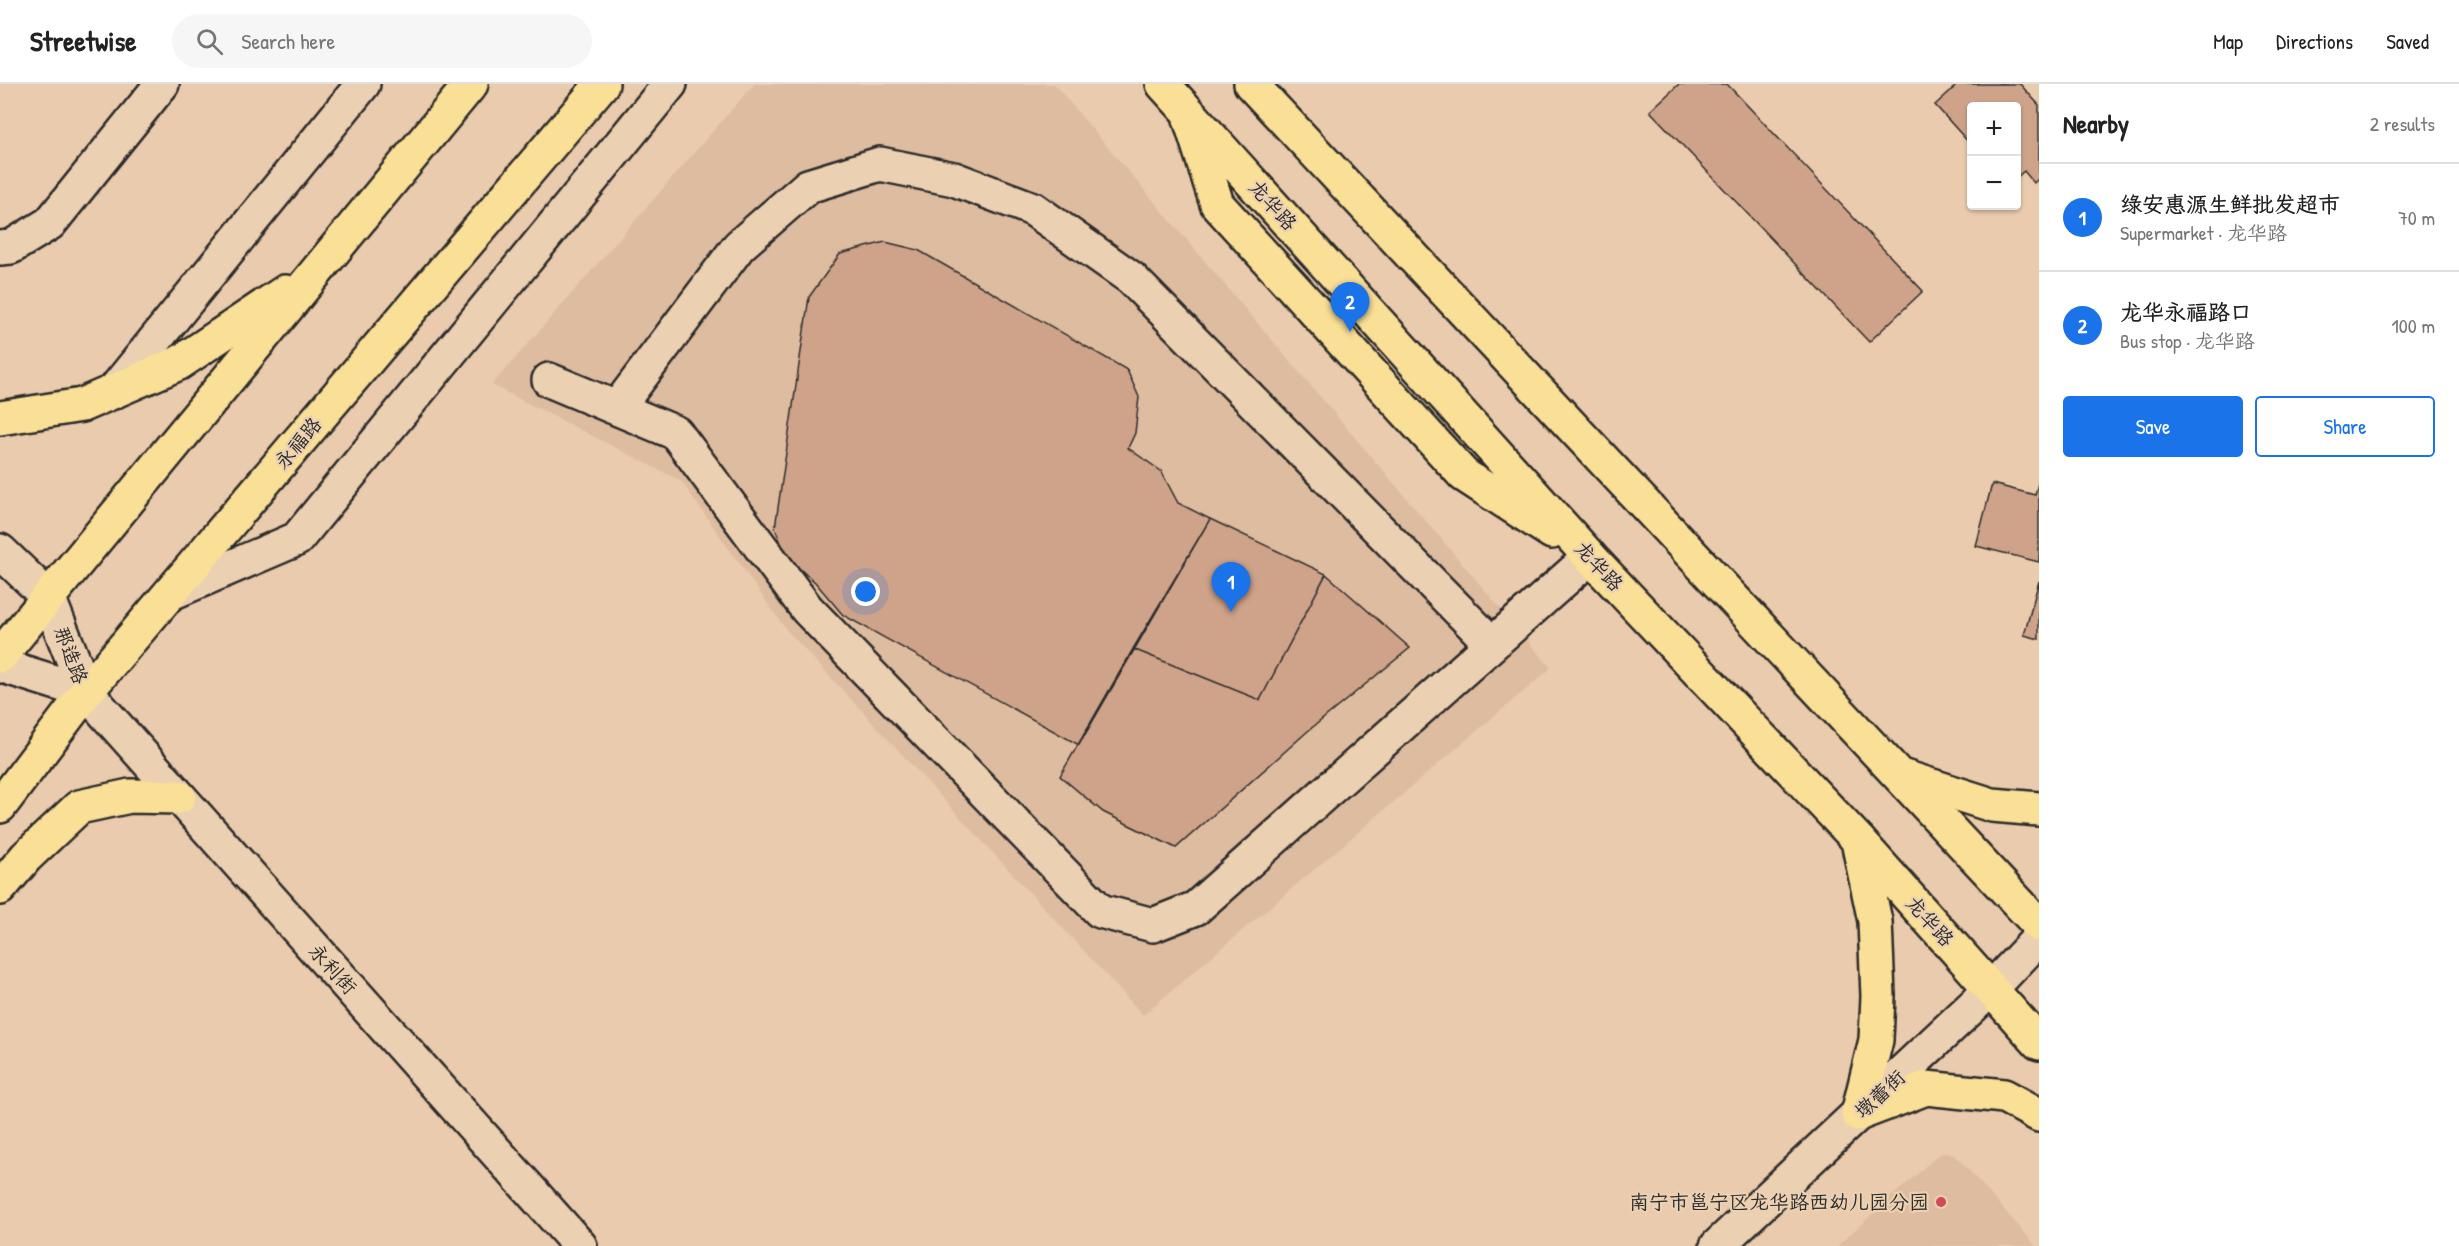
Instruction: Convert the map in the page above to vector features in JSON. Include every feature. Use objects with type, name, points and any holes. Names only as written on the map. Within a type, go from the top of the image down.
[{"type":"main road","points":[[0,656],[471,84]]},
{"type":"main road","name":"龙华路","points":[[1163,84],[1590,557],[1858,840],[2039,1044]]},
{"type":"main road","points":[[1251,84],[2039,925]]},
{"type":"main road","name":"永福路","points":[[0,806],[86,692],[602,85]]},
{"type":"main road","points":[[0,418],[82,405],[179,363],[314,272]]},
{"type":"main road","points":[[1898,775],[1992,805],[2039,808]]},
{"type":"main road","points":[[0,888],[26,857],[79,807],[130,796],[179,796]]},
{"type":"main road","points":[[1858,840],[1875,921],[1878,996],[1876,1040],[1858,1114]]},
{"type":"main road","points":[[1858,1114],[1926,1088],[2004,1096],[2039,1115]]},
{"type":"street","points":[[0,248],[10,247],[50,223],[162,84]]},
{"type":"street","points":[[112,392],[363,84]]},
{"type":"street","points":[[171,593],[297,539],[670,84]]},
{"type":"street","points":[[616,408],[739,246],[808,186],[880,164],[954,179],[1033,209],[1131,278],[1492,644]]},
{"type":"street","points":[[549,380],[676,433],[807,609],[1100,911],[1153,925],[1196,908],[1590,557]]},
{"type":"street","name":"那造路","points":[[0,552],[48,597],[86,692]]},
{"type":"street","name":"那造路","points":[[0,665],[86,692]]},
{"type":"street","name":"永利街","points":[[86,692],[580,1246]]},
{"type":"street","name":"墩蕾街","points":[[1718,1246],[1991,989],[2039,938]]},
{"type":"shaded area","points":[[754,84],[1054,84],[1551,668],[1143,1015],[785,628],[681,481],[492,385]]},
{"type":"shaded area","name":"南宁市邕宁区龙华路西幼儿园分园","points":[[1948,1152],[1958,1158],[2036,1246],[1837,1246],[1938,1155]]},
{"type":"building","points":[[1679,84],[1727,84],[1923,291],[1869,342],[1650,111]]},
{"type":"building","points":[[1958,84],[2020,84],[2039,105],[2039,178],[2034,183],[2024,171],[2021,174],[2021,102],[1967,102],[1967,140],[1935,105]]},
{"type":"building","points":[[885,242],[918,250],[1127,370],[1139,397],[1135,433],[1128,448],[1161,471],[1178,503],[1210,519],[1079,745],[843,615],[815,582],[787,558],[775,528],[809,297],[840,254]]},
{"type":"building","points":[[2039,480],[2039,562],[1976,546],[1992,484],[2035,495]]},
{"type":"building","points":[[1210,519],[1326,574],[1260,700],[1133,649]]},
{"type":"building","points":[[1326,574],[1410,648],[1308,731],[1176,848],[1103,812],[1060,776],[1133,649],[1260,700]]},
{"type":"building","points":[[2039,581],[2039,639],[2024,635]]},
{"type":"place","name":"龙华永福路口","points":[[1350,332]]},
{"type":"place","name":"绿安惠源生鲜批发超市","points":[[1231,612]]},
{"type":"place","name":"南宁市邕宁区龙华路西幼儿园分园","points":[[1941,1202]]}]
